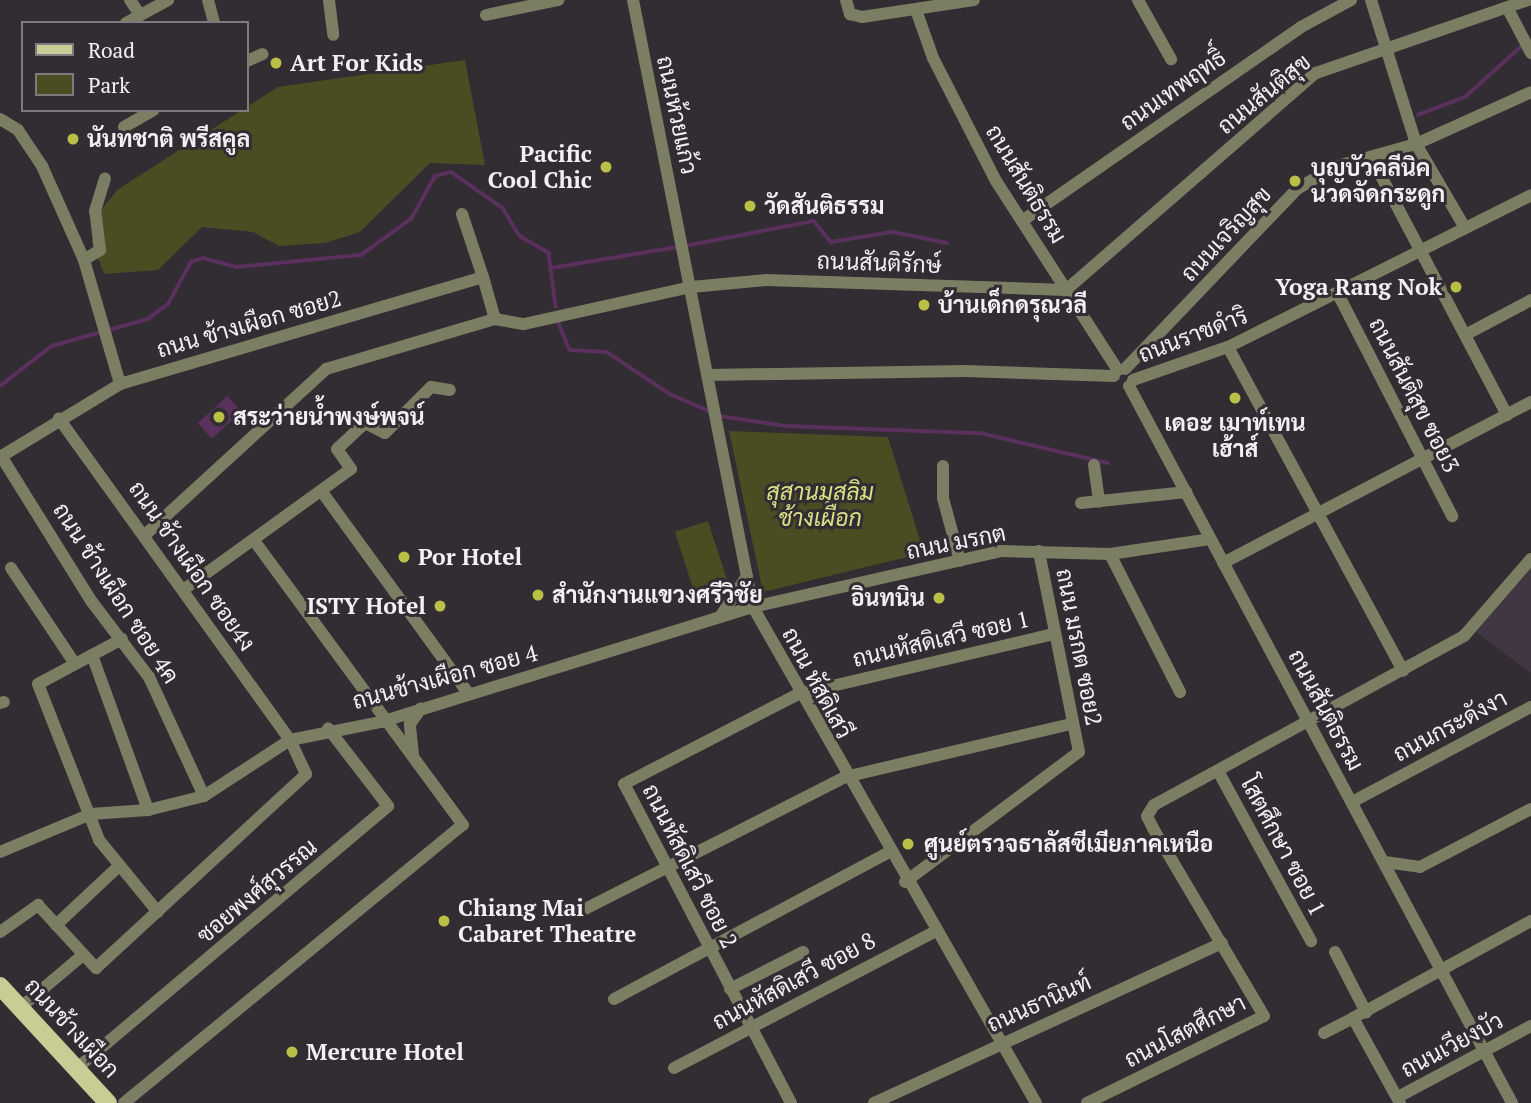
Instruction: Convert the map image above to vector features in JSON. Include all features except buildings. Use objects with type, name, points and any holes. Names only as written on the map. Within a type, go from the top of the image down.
[{"type":"main road","name":"ถนนช้างเผือก","points":[[0,986],[108,1103]]},
{"type":"street","points":[[130,0],[140,15]]},
{"type":"street","points":[[130,21],[168,0]]},
{"type":"street","points":[[208,0],[213,21]]},
{"type":"street","points":[[329,0],[333,35]]},
{"type":"street","points":[[486,15],[558,0]]},
{"type":"street","name":"ถนนห้วยแก้ว","points":[[634,0],[680,238]]},
{"type":"street","points":[[846,0],[850,14],[862,18],[974,0]]},
{"type":"street","points":[[1138,0],[1171,59]]},
{"type":"street","name":"ถนนเทพฤทธิ์","points":[[1022,222],[1301,27],[1351,0]]},
{"type":"street","points":[[1371,0],[1416,144],[1465,228]]},
{"type":"street","name":"ถนนสันติสุข","points":[[1066,290],[1316,73],[1388,51],[1528,0]]},
{"type":"street","name":"ถนนสันติธรรม","points":[[916,9],[933,58],[1022,222],[1124,377],[1512,1103]]},
{"type":"street","points":[[1508,9],[1531,53]]},
{"type":"street","points":[[248,61],[263,54]]},
{"type":"street","name":"ถนนเจริญสุข","points":[[1124,377],[1269,212],[1334,167],[1416,144],[1531,92]]},
{"type":"street","points":[[124,127],[150,112]]},
{"type":"street","points":[[0,119],[18,130],[41,166],[84,260],[120,384]]},
{"type":"street","points":[[1371,157],[1507,415]]},
{"type":"street","points":[[84,260],[100,250],[96,211],[105,179]]},
{"type":"street","name":"ถนนราชดำริ","points":[[1124,377],[1228,347],[1339,294],[1531,195]]},
{"type":"street","points":[[145,535],[326,369],[495,319],[462,214]]},
{"type":"street","name":"ถนน หัสดิเสวี","points":[[680,238],[753,607],[798,694],[888,853],[1036,1103]]},
{"type":"street","name":"ถนน ช้างเผือก ซอย2","points":[[1,457],[59,418],[120,384],[483,277]]},
{"type":"street","name":"ถนนสันติรักษ์","points":[[495,319],[524,324],[691,286],[766,280],[1066,290]]},
{"type":"street","name":"ถนนสันติสุข ซอย3","points":[[1339,294],[1452,516]]},
{"type":"street","points":[[1465,335],[1531,300]]},
{"type":"street","points":[[1228,347],[1320,512],[1403,671]]},
{"type":"street","points":[[708,375],[965,371],[1124,377]]},
{"type":"street","points":[[183,590],[351,469],[337,449],[365,423],[385,433],[431,387],[450,390]]},
{"type":"street","points":[[1223,563],[1531,402]]},
{"type":"street","name":"ถนน ช้างเผือก ซอย4ง","points":[[59,418],[290,740],[306,774],[158,912]]},
{"type":"street","name":"ถนน ช้างเผือก ซอย 4ค","points":[[1,457],[149,677],[204,796]]},
{"type":"street","points":[[1094,465],[1099,502]]},
{"type":"street","points":[[943,466],[943,498],[960,561]]},
{"type":"street","points":[[322,492],[468,693]]},
{"type":"street","points":[[1081,503],[1186,492]]},
{"type":"street","name":"ถนน มรกต","points":[[753,607],[960,561],[1039,551],[1110,554],[1210,539]]},
{"type":"street","points":[[124,1103],[463,825],[413,756],[381,722],[254,541]]},
{"type":"street","name":"ถนน มรกต ซอย2","points":[[905,882],[1079,752],[1071,724],[1039,551]]},
{"type":"street","points":[[1110,554],[1180,692]]},
{"type":"street","name":"ถนนโสตศึกษา","points":[[1087,1103],[1264,1016],[1147,816],[1154,805],[1464,636],[1531,559]]},
{"type":"street","points":[[11,568],[75,664]]},
{"type":"street","points":[[719,617],[747,576]]},
{"type":"street","name":"ถนนช้างเผือก ซอย 4","points":[[0,852],[91,814],[148,810],[204,796],[290,740],[328,728],[381,722],[422,707],[753,607]]},
{"type":"street","name":"ถนนหัสดิเสวี ซอย 1","points":[[798,694],[1054,634]]},
{"type":"street","points":[[0,932],[38,905],[96,968],[158,912],[118,867],[91,814],[38,684],[122,639]]},
{"type":"street","points":[[92,655],[148,810]]},
{"type":"street","name":"ถนนหัสดิเสวี ซอย 2","points":[[791,1103],[749,1028],[624,784],[798,694]]},
{"type":"street","points":[[413,756],[410,724],[422,707]]},
{"type":"street","name":"ถนนกระดังงา","points":[[1352,802],[1531,707]]},
{"type":"street","points":[[585,909],[845,777],[1071,724]]},
{"type":"street","name":"ซอยพงศ์สุวรรณ","points":[[76,1069],[388,806],[328,728]]},
{"type":"street","name":"โสตศึกษา ซอย 1","points":[[1218,771],[1311,942]]},
{"type":"street","points":[[1385,862],[1420,867],[1531,809]]},
{"type":"street","points":[[614,999],[888,853]]},
{"type":"street","points":[[56,925],[118,867]]},
{"type":"street","points":[[1324,1033],[1444,973],[1531,921]]},
{"type":"street","name":"ถนนหัสดิเสวี ซอย 8","points":[[674,1068],[934,932]]},
{"type":"street","name":"ถนนธานินท์","points":[[874,1103],[1222,943]]},
{"type":"street","points":[[730,989],[803,952]]},
{"type":"street","points":[[1335,952],[1366,1012]]},
{"type":"street","points":[[20,1008],[83,955]]},
{"type":"street","points":[[1353,1018],[1399,1100]]},
{"type":"street","name":"ถนนเวียงบัว","points":[[1399,1100],[1531,1026]]},
{"type":"shaded area","name":"สระว่ายน้ำพงษ์พจน์","points":[[227,396],[241,411],[212,439],[198,423]]},
{"type":"shaded area","points":[[1531,568],[1531,673],[1476,632]]},
{"type":"green space","points":[[465,60],[485,165],[430,163],[360,232],[325,243],[279,246],[253,232],[202,227],[158,270],[104,274],[92,242],[98,214],[117,190],[239,112],[248,112],[248,106],[278,87]]},
{"type":"green space","name":"สุสานมุสลิม ช้างเผือก","points":[[729,431],[888,437],[924,553],[763,592]]},
{"type":"green space","points":[[708,521],[727,579],[694,590],[675,532]]},
{"type":"waterway","points":[[1418,115],[1465,97],[1524,44]]},
{"type":"waterway","points":[[0,386],[52,346],[148,319],[168,304],[191,262],[203,258],[236,267],[361,255],[411,219],[435,176],[451,172],[503,208],[520,236],[549,253],[556,307]]},
{"type":"waterway","points":[[685,246],[814,221],[831,242],[893,232],[947,243]]},
{"type":"waterway","points":[[551,268],[678,247]]},
{"type":"waterway","points":[[558,321],[570,350],[607,352],[670,394],[709,411]]},
{"type":"waterway","points":[[719,416],[786,426],[980,433],[1108,463]]},
{"type":"place","name":"Art For Kids","points":[[276,63]]},
{"type":"place","name":"นันทชาติ พรีสคูล","points":[[73,139]]},
{"type":"place","name":"Pacific Cool Chic","points":[[606,167]]},
{"type":"place","name":"บุญบัวคลีนิค นวดจัดกระดูก","points":[[1295,181]]},
{"type":"place","name":"วัดสันติธรรม","points":[[750,206]]},
{"type":"place","name":"Yoga Rang Nok","points":[[1456,287]]},
{"type":"place","name":"บ้านเด็กดรุณวลี","points":[[924,305]]},
{"type":"place","name":"เดอะ เมาท์เทน เฮ้าส์","points":[[1235,398]]},
{"type":"place","name":"สระว่ายน้ำพงษ์พจน์","points":[[219,417]]},
{"type":"place","name":"Por Hotel","points":[[404,557]]},
{"type":"place","name":"สำนักงานแขวงศรีวิชัย","points":[[538,595]]},
{"type":"place","name":"อินทนิน","points":[[939,598]]},
{"type":"place","name":"ISTY Hotel","points":[[440,606]]},
{"type":"place","name":"ศูนย์ตรวจธาลัสซีเมียภาคเหนือ","points":[[908,844]]},
{"type":"place","name":"Chiang Mai Cabaret Theatre","points":[[444,921]]},
{"type":"place","name":"Mercure Hotel","points":[[292,1052]]}]
